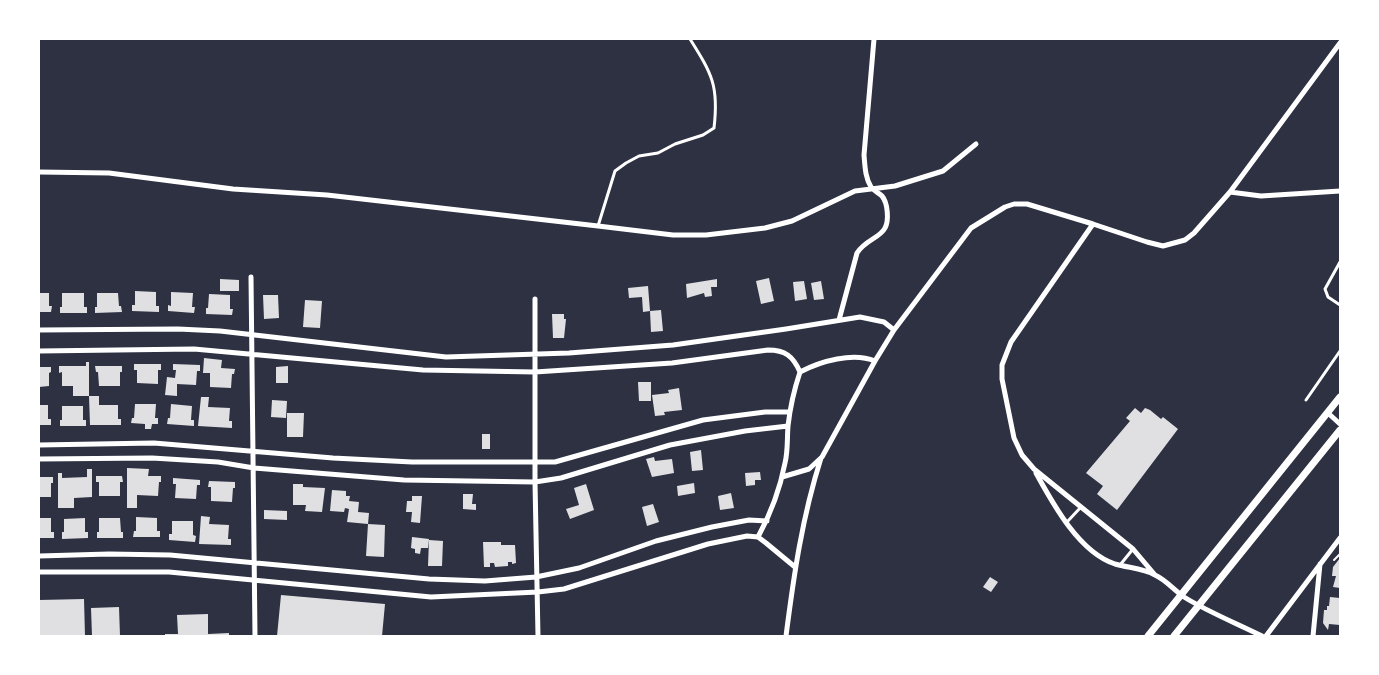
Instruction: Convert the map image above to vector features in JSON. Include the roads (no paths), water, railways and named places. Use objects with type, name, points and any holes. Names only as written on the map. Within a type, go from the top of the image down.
[{"type":"street","points":[[839,320],[857,254],[862,245],[884,231],[886,225],[887,203],[872,188],[865,172],[864,155],[874,39]]},
{"type":"street","points":[[786,636],[795,567],[809,497],[822,457],[894,330],[966,234],[987,217],[1005,207],[1027,204],[1163,246],[1185,240],[1230,192],[1340,43]]},
{"type":"street","points":[[39,172],[109,173],[233,189],[327,195],[673,235],[706,235],[737,232],[792,221],[855,191],[895,186],[943,171],[976,144]]},
{"type":"street","points":[[1230,192],[1261,196],[1340,191]]},
{"type":"street","points":[[1093,224],[1011,342],[1002,365],[1002,379],[1014,438],[1022,455],[1034,469],[1133,549],[1155,575],[1199,606],[1262,636]]},
{"type":"street","points":[[251,277],[255,636]]},
{"type":"street","points":[[535,299],[538,636]]},
{"type":"street","points":[[39,330],[178,329],[252,334],[436,357],[535,354],[673,345],[860,317],[885,322],[894,330]]},
{"type":"street","points":[[39,351],[194,349],[423,370],[535,372],[672,363],[780,350],[790,355],[801,372]]},
{"type":"street","points":[[758,537],[767,521],[786,462],[790,412],[801,372],[812,366],[851,357],[866,357],[875,361]]},
{"type":"street","points":[[1148,636],[1340,397]]},
{"type":"street","points":[[39,445],[154,443],[333,458],[536,462],[566,460],[703,420],[765,412],[790,412]]},
{"type":"street","points":[[1328,413],[1340,424]]},
{"type":"street","points":[[39,459],[152,458],[404,480],[535,482],[561,478],[670,445],[745,431],[788,426]]},
{"type":"street","points":[[1174,636],[1340,430]]},
{"type":"street","points":[[782,477],[809,469],[822,457]]},
{"type":"street","points":[[1034,469],[1050,498],[1081,541],[1097,555],[1119,565],[1155,575]]},
{"type":"street","points":[[39,556],[170,555],[451,581],[484,581],[536,577],[579,568],[656,541],[712,527],[749,520],[767,521]]},
{"type":"street","points":[[39,572],[149,571],[431,597],[538,592],[564,589],[738,536],[758,537],[795,567]]},
{"type":"street","points":[[1266,636],[1340,538]]},
{"type":"street","points":[[1313,636],[1320,562]]},
{"type":"lane","points":[[598,226],[615,171],[639,156],[658,153],[685,139],[703,135],[714,128],[716,101],[712,77],[690,39]]},
{"type":"lane","points":[[1340,262],[1325,289],[1328,297],[1340,305]]},
{"type":"lane","points":[[1306,400],[1340,351]]},
{"type":"lane","points":[[1067,522],[1081,507]]},
{"type":"lane","points":[[1119,565],[1133,549]]}]
